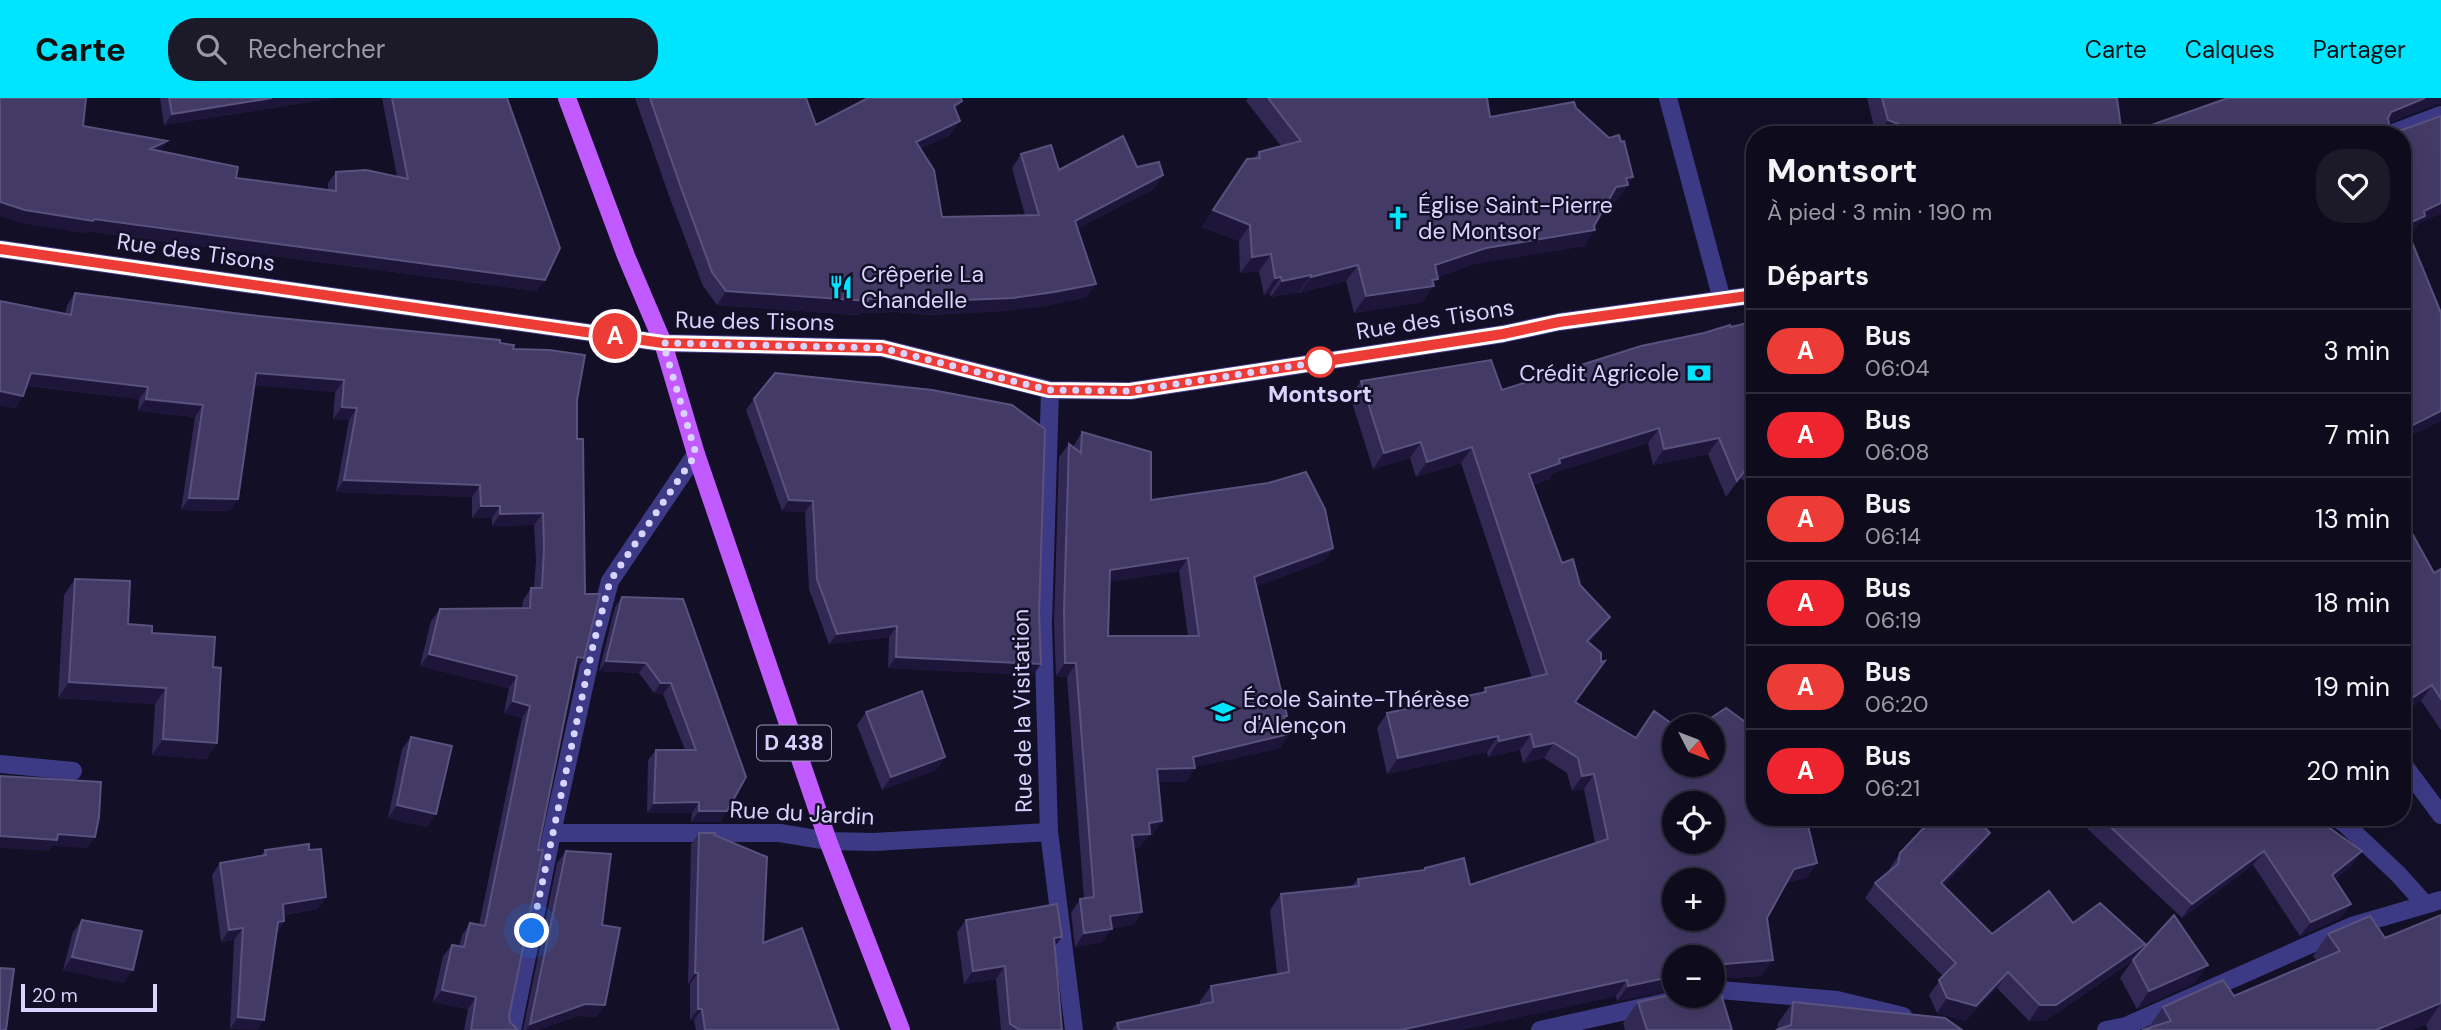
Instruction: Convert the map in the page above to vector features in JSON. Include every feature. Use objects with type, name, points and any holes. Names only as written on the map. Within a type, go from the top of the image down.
[{"type":"main road","name":"D 438","points":[[567,98],[626,256],[663,343],[696,454],[828,841],[901,1030]]},
{"type":"street","points":[[1668,98],[1722,300]]},
{"type":"street","points":[[2411,126],[2441,115]]},
{"type":"street","name":"Rue des Tisons","points":[[0,249],[663,343],[882,348],[1049,390],[1130,391],[1503,334],[1559,322],[1746,296]]},
{"type":"street","name":"Rue de la Visitation","points":[[1049,390],[1043,624],[1049,832],[1074,1030]]},
{"type":"street","points":[[512,1030],[552,833],[610,581],[696,454]]},
{"type":"street","points":[[0,764],[73,771]]},
{"type":"street","points":[[2411,775],[2441,815]]},
{"type":"street","points":[[2347,826],[2432,902]]},
{"type":"street","name":"Rue du Jardin","points":[[552,833],[780,833],[828,841],[874,842],[1049,832]]},
{"type":"street","points":[[2106,1030],[2126,1026],[2352,926],[2432,902]]},
{"type":"street","points":[[1725,990],[1837,1000],[1918,1020]]},
{"type":"street","points":[[1540,1030],[1566,1027],[1662,1004]]},
{"type":"building","points":[[0,98],[86,98],[83,126],[167,141],[150,149],[238,167],[236,178],[336,191],[336,172],[366,170],[408,179],[392,98],[507,98],[560,248],[545,280],[25,210],[0,202]]},
{"type":"building","points":[[169,98],[272,98],[172,114]]},
{"type":"building","points":[[650,98],[806,98],[816,125],[868,98],[961,98],[962,101],[954,106],[960,121],[916,142],[934,170],[942,217],[1039,215],[1021,154],[1051,145],[1059,170],[1123,136],[1137,167],[1159,162],[1163,175],[1075,221],[1096,284],[1013,298],[938,301],[907,298],[868,301],[726,291],[712,272]]},
{"type":"building","name":"Église Saint-Pierre de Montsor","points":[[1268,98],[1487,98],[1490,117],[1574,102],[1576,108],[1609,138],[1619,135],[1621,142],[1624,141],[1633,177],[1626,178],[1628,185],[1616,187],[1594,226],[1595,230],[1486,248],[1435,265],[1438,279],[1432,280],[1434,286],[1366,296],[1358,265],[1282,281],[1281,277],[1275,278],[1271,254],[1252,257],[1250,225],[1213,210],[1247,159],[1260,158],[1259,152],[1301,141]]},
{"type":"building","points":[[1882,98],[2117,98],[2121,126],[1903,126],[1888,120]]},
{"type":"building","points":[[2228,98],[2425,98],[2391,112],[2388,118],[2390,126],[2149,126]]},
{"type":"building","points":[[2441,116],[2441,203],[2424,211],[2425,216],[2411,222],[2411,127]]},
{"type":"building","points":[[2411,240],[2441,313],[2441,411],[2411,426]]},
{"type":"building","points":[[75,293],[250,315],[500,340],[500,343],[514,345],[513,349],[585,355],[577,400],[577,439],[583,439],[585,594],[600,594],[584,658],[577,657],[538,850],[543,850],[509,1016],[510,1022],[517,1029],[471,1030],[476,997],[442,990],[452,945],[464,947],[470,923],[485,926],[530,706],[513,701],[517,676],[429,654],[440,609],[530,608],[531,588],[542,588],[543,513],[500,514],[500,506],[481,506],[480,485],[344,480],[357,408],[342,407],[344,380],[256,373],[238,499],[189,498],[203,405],[146,399],[148,387],[31,373],[23,396],[0,391],[0,301],[71,315]]},
{"type":"building","points":[[1746,323],[1746,469],[1737,481],[1719,438],[1664,449],[1659,428],[1559,459],[1560,463],[1529,474],[1562,563],[1573,559],[1580,585],[1610,617],[1587,641],[1601,653],[1601,662],[1605,661],[1575,702],[1636,738],[1654,711],[1662,717],[1662,777],[1726,777],[1726,714],[1717,714],[1726,708],[1746,722],[1746,826],[1808,826],[1817,863],[1794,869],[1767,918],[1773,960],[1725,964],[1725,945],[1662,945],[1662,979],[1628,986],[1627,980],[1401,1030],[1119,1030],[1117,1023],[1213,1002],[1211,986],[1289,972],[1281,894],[1359,886],[1358,879],[1425,870],[1464,858],[1470,885],[1608,839],[1594,774],[1582,776],[1578,758],[1554,743],[1534,747],[1531,734],[1499,741],[1498,736],[1398,758],[1387,713],[1486,692],[1485,688],[1547,674],[1472,447],[1427,462],[1421,442],[1384,453],[1361,381],[1491,360],[1502,390],[1641,346]]},
{"type":"building","points":[[775,373],[932,390],[1012,405],[1045,429],[1039,613],[1041,664],[896,657],[897,626],[837,634],[817,579],[813,501],[789,500],[754,399]]},
{"type":"building","points":[[1082,432],[1151,452],[1151,500],[1268,483],[1306,472],[1325,509],[1333,548],[1254,577],[1289,734],[1193,757],[1195,768],[1157,769],[1162,821],[1149,823],[1150,834],[1132,835],[1142,912],[1110,916],[1112,929],[1084,933],[1080,899],[1094,897],[1076,663],[1065,663],[1064,611],[1069,444],[1081,453]],"holes":[[[1188,558],[1199,636],[1108,636],[1110,570]]]},
{"type":"building","points":[[2411,531],[2434,573],[2441,569],[2441,699],[2432,685],[2411,699]]},
{"type":"building","points":[[75,579],[130,581],[128,624],[152,626],[152,633],[215,637],[213,667],[221,668],[217,743],[163,739],[166,688],[69,682]]},
{"type":"building","points":[[622,597],[683,599],[746,777],[727,811],[699,811],[699,802],[654,803],[656,750],[696,750],[671,683],[661,683],[646,663],[606,661]]},
{"type":"building","points":[[922,691],[945,757],[891,777],[866,712]]},
{"type":"building","points":[[411,737],[452,746],[436,814],[397,805]]},
{"type":"building","points":[[0,776],[101,782],[95,837],[58,834],[57,840],[0,836]]},
{"type":"building","points":[[1926,826],[1983,826],[1990,833],[1941,883],[1992,934],[2049,891],[2073,923],[2100,903],[2145,944],[2056,1005],[2040,1005],[2008,972],[1976,1006],[1947,998],[1939,980],[1956,963],[1875,883],[1898,864],[1900,853]]},
{"type":"building","points":[[2110,826],[2327,826],[2362,851],[2332,875],[2351,904],[2311,922],[2264,851],[2192,904]]},
{"type":"building","points":[[699,833],[715,833],[714,835],[767,857],[763,943],[802,928],[839,1030],[705,1030],[702,1009],[698,1009],[698,973],[695,973]]},
{"type":"building","points":[[309,844],[309,850],[321,849],[326,897],[283,904],[284,921],[278,922],[264,1020],[238,1017],[243,928],[229,930],[220,863],[266,855],[265,850]]},
{"type":"building","points":[[566,851],[611,854],[602,925],[620,928],[605,1005],[585,1004],[530,1024]]},
{"type":"building","points":[[1057,904],[1062,937],[1054,938],[1062,1030],[1020,1030],[1010,1024],[1005,966],[973,971],[966,920]]},
{"type":"building","points":[[2174,915],[2208,965],[2149,991],[2133,960]]},
{"type":"building","points":[[2441,915],[2441,1003],[2376,1030],[2142,1030],[2171,1021],[2163,1007],[2223,980],[2234,996],[2340,951],[2328,934],[2370,916],[2385,938]]},
{"type":"building","points":[[82,920],[142,931],[133,970],[72,957]]},
{"type":"building","points":[[0,968],[14,969],[6,1030],[0,1030]]},
{"type":"building","points":[[1662,997],[1662,1008],[1725,1007],[1732,1030],[1647,1030],[1638,1002]]},
{"type":"building","points":[[1793,1002],[1945,1018],[1962,1030],[1776,1030],[1791,1025]]},
{"type":"bus line","name":"A","points":[[0,249],[663,343],[882,348],[1049,390],[1130,391],[1503,334],[1559,322],[1746,296]]},
{"type":"place","name":"Église Saint-Pierre de Montsor","points":[[1398,218]]},
{"type":"place","name":"Crêperie La Chandelle","points":[[841,287]]},
{"type":"place","name":"Montsort","points":[[1320,362]]},
{"type":"place","name":"Crédit Agricole","points":[[1699,373]]},
{"type":"place","name":"École Sainte-Thérèse d'Alençon","points":[[1223,712]]},
{"type":"route","points":[[532,931],[593,646],[610,581],[696,454],[663,343],[882,348],[1049,390],[1130,391],[1320,362]]}]
